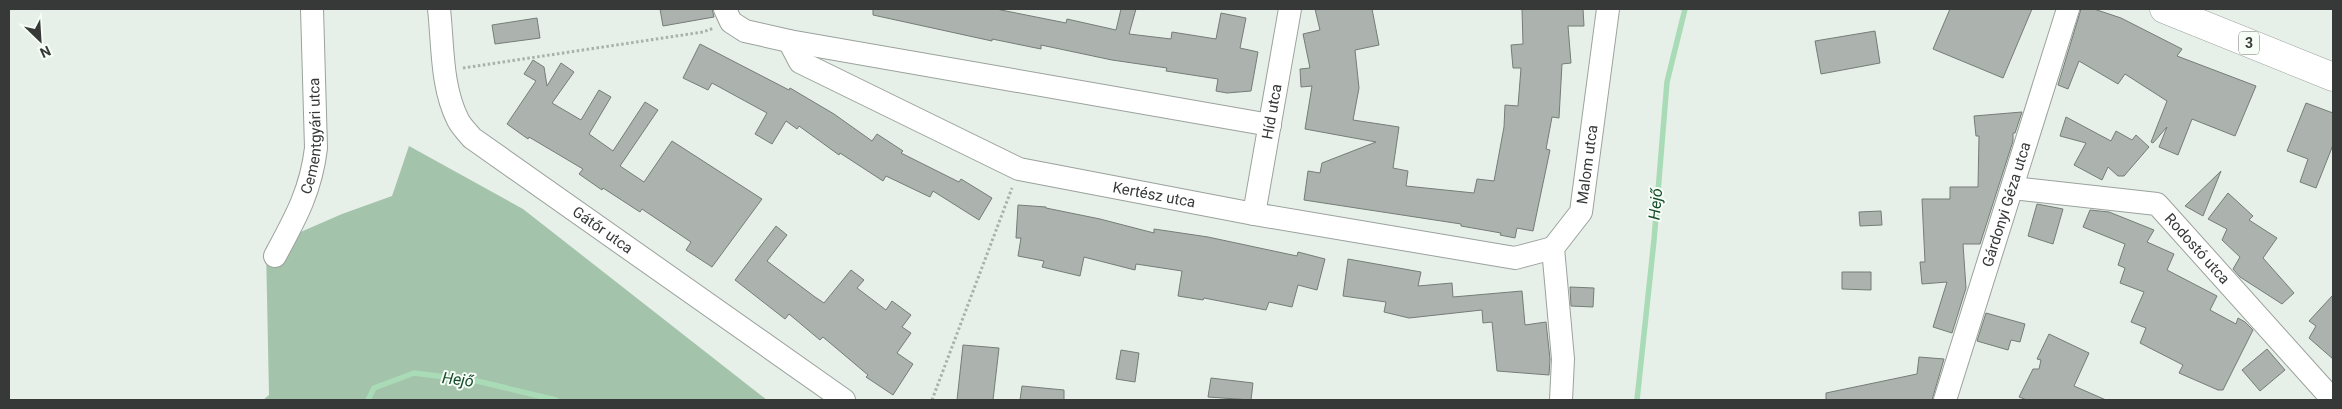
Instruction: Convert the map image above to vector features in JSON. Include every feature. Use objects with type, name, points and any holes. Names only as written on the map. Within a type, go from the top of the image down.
[{"type":"main road","name":"3","points":[[2164,9],[2333,78]]},
{"type":"street","name":"Cementgyári utca","points":[[275,256],[300,211],[313,170],[316,148],[312,9]]},
{"type":"street","name":"Gátőr utca","points":[[439,9],[445,71],[451,102],[458,121],[472,138],[844,400]]},
{"type":"street","name":"Híd utca","points":[[1254,214],[1290,9]]},
{"type":"street","name":"Malom utca","points":[[1553,248],[1581,212],[1608,9]]},
{"type":"street","name":"Gárdonyi Géza utca","points":[[1952,398],[2013,188],[2068,9]]},
{"type":"street","points":[[728,16],[744,31],[789,41],[1270,124]]},
{"type":"street","name":"Kertész utca","points":[[789,41],[800,62],[1019,169],[1254,214],[1515,258],[1553,248]]},
{"type":"street","name":"Rodostó utca","points":[[2013,188],[2157,204],[2333,400]]},
{"type":"street","points":[[1553,248],[1562,359],[1561,400]]},
{"type":"path","points":[[445,71],[703,32],[728,16]]},
{"type":"path","points":[[932,400],[1019,169]]},
{"type":"green space","points":[[409,146],[523,209],[767,400],[263,400],[269,395],[266,247],[342,214],[392,196]]},
{"type":"building","points":[[660,9],[712,9],[714,17],[663,26]]},
{"type":"building","points":[[873,9],[996,9],[1066,23],[1067,19],[1116,30],[1121,9],[1136,9],[1129,34],[1171,39],[1172,32],[1216,39],[1221,13],[1246,18],[1240,48],[1258,52],[1251,91],[1227,93],[1216,91],[1218,79],[1166,71],[1167,68],[1112,60],[1041,45],[1041,49],[992,39],[992,41],[873,15]]},
{"type":"building","points":[[1315,9],[1372,9],[1379,45],[1355,50],[1359,88],[1353,120],[1399,127],[1393,168],[1408,171],[1406,186],[1474,193],[1477,179],[1494,181],[1504,127],[1505,105],[1518,106],[1521,68],[1513,68],[1511,45],[1523,44],[1522,9],[1583,9],[1584,26],[1568,26],[1571,63],[1562,64],[1559,118],[1552,117],[1546,149],[1550,150],[1533,231],[1517,228],[1515,238],[1500,235],[1501,233],[1461,226],[1461,224],[1304,200],[1308,171],[1320,173],[1322,163],[1376,142],[1305,129],[1312,86],[1301,87],[1300,69],[1310,68],[1303,34],[1320,30]]},
{"type":"building","points":[[1950,9],[2032,9],[2003,78],[1933,49]]},
{"type":"building","points":[[2081,9],[2094,9],[2121,18],[2182,49],[2177,56],[2256,86],[2235,136],[2192,119],[2178,155],[2159,147],[2167,127],[2153,143],[2151,142],[2167,101],[2125,74],[2118,84],[2079,61],[2068,89],[2058,85]]},
{"type":"building","points":[[537,18],[540,38],[495,44],[492,25]]},
{"type":"building","points":[[1875,31],[1880,63],[1821,74],[1815,41]]},
{"type":"building","points":[[700,44],[789,90],[790,88],[834,114],[872,141],[877,134],[903,151],[901,153],[959,182],[961,179],[992,198],[979,220],[933,191],[930,197],[886,176],[883,181],[840,153],[839,155],[799,126],[797,129],[786,121],[772,144],[755,134],[767,113],[712,83],[708,90],[683,78]]},
{"type":"building","points":[[533,60],[544,67],[547,86],[561,63],[574,72],[552,103],[581,120],[599,90],[611,97],[589,134],[613,151],[645,102],[658,110],[620,166],[644,182],[672,141],[762,199],[712,267],[686,250],[691,242],[642,209],[640,212],[603,188],[602,190],[579,174],[583,169],[529,137],[528,139],[507,124],[536,81],[524,74]]},
{"type":"building","points":[[2306,103],[2333,113],[2333,145],[2316,188],[2300,182],[2308,159],[2287,151]]},
{"type":"building","points":[[2022,112],[2015,133],[2013,133],[2013,141],[1980,244],[1963,244],[1966,288],[1952,333],[1933,327],[1947,282],[1922,284],[1920,262],[1925,262],[1922,199],[1950,199],[1950,187],[1978,187],[1979,136],[1976,136],[1974,116]]},
{"type":"building","points":[[2066,117],[2111,141],[2116,131],[2132,140],[2136,135],[2149,147],[2124,176],[2118,176],[2108,167],[2102,180],[2074,165],[2086,143],[2060,136]]},
{"type":"building","points":[[2221,171],[2203,216],[2185,206]]},
{"type":"building","points":[[2228,193],[2253,216],[2249,220],[2277,238],[2263,258],[2294,293],[2282,304],[2240,277],[2233,269],[2240,257],[2222,240],[2227,229],[2208,219]]},
{"type":"building","points":[[2037,204],[2063,209],[2053,244],[2028,236]]},
{"type":"building","points":[[1018,205],[1046,207],[1154,233],[1154,229],[1208,237],[1297,256],[1298,252],[1325,259],[1317,290],[1298,285],[1292,307],[1269,302],[1266,310],[1204,298],[1203,300],[1178,296],[1182,271],[1136,264],[1135,270],[1084,257],[1080,276],[1042,267],[1044,261],[1018,256],[1021,238],[1016,238]]},
{"type":"building","points":[[2090,210],[2109,212],[2154,230],[2147,242],[2174,254],[2167,270],[2217,296],[2210,310],[2236,324],[2238,318],[2253,330],[2223,390],[2218,390],[2179,373],[2183,365],[2140,343],[2146,328],[2131,322],[2144,292],[2120,283],[2125,268],[2118,265],[2125,244],[2083,227]]},
{"type":"building","points":[[1881,211],[1882,225],[1860,226],[1859,212]]},
{"type":"building","points":[[776,226],[787,235],[767,261],[824,303],[851,270],[864,280],[857,288],[886,310],[892,301],[911,315],[902,327],[911,333],[897,353],[913,364],[893,395],[866,377],[868,375],[823,337],[820,340],[789,314],[785,319],[735,280]]},
{"type":"building","points":[[1348,259],[1421,272],[1418,286],[1452,283],[1453,297],[1522,291],[1525,325],[1546,322],[1550,359],[1549,375],[1497,371],[1492,322],[1483,323],[1482,310],[1409,318],[1384,312],[1386,302],[1343,296]]},
{"type":"building","points":[[1842,272],[1871,272],[1871,290],[1842,289]]},
{"type":"building","points":[[1570,287],[1594,288],[1593,307],[1571,306]]},
{"type":"building","points":[[2333,295],[2333,359],[2309,338],[2316,326],[2309,321]]},
{"type":"building","points":[[1986,313],[2025,324],[2020,342],[2011,340],[2008,350],[1977,341]]},
{"type":"building","points":[[2049,334],[2089,353],[2074,386],[2106,400],[2027,400],[2019,397],[2033,369],[2039,369],[2041,360],[2037,359]]},
{"type":"building","points":[[963,345],[999,348],[993,400],[957,400]]},
{"type":"building","points":[[2267,349],[2285,370],[2260,391],[2242,370]]},
{"type":"building","points":[[1121,350],[1139,353],[1135,382],[1116,379]]},
{"type":"building","points":[[1919,357],[1944,359],[1932,400],[1826,400],[1826,393],[1917,374]]},
{"type":"building","points":[[1211,378],[1253,383],[1251,400],[1208,397]]},
{"type":"building","points":[[1022,386],[1064,390],[1064,400],[1020,400]]},
{"type":"waterway","name":"Hejő","points":[[1637,400],[1654,240],[1667,82],[1685,9]]},
{"type":"waterway","name":"Hejő","points":[[368,400],[374,388],[414,373],[477,381],[556,400]]}]
